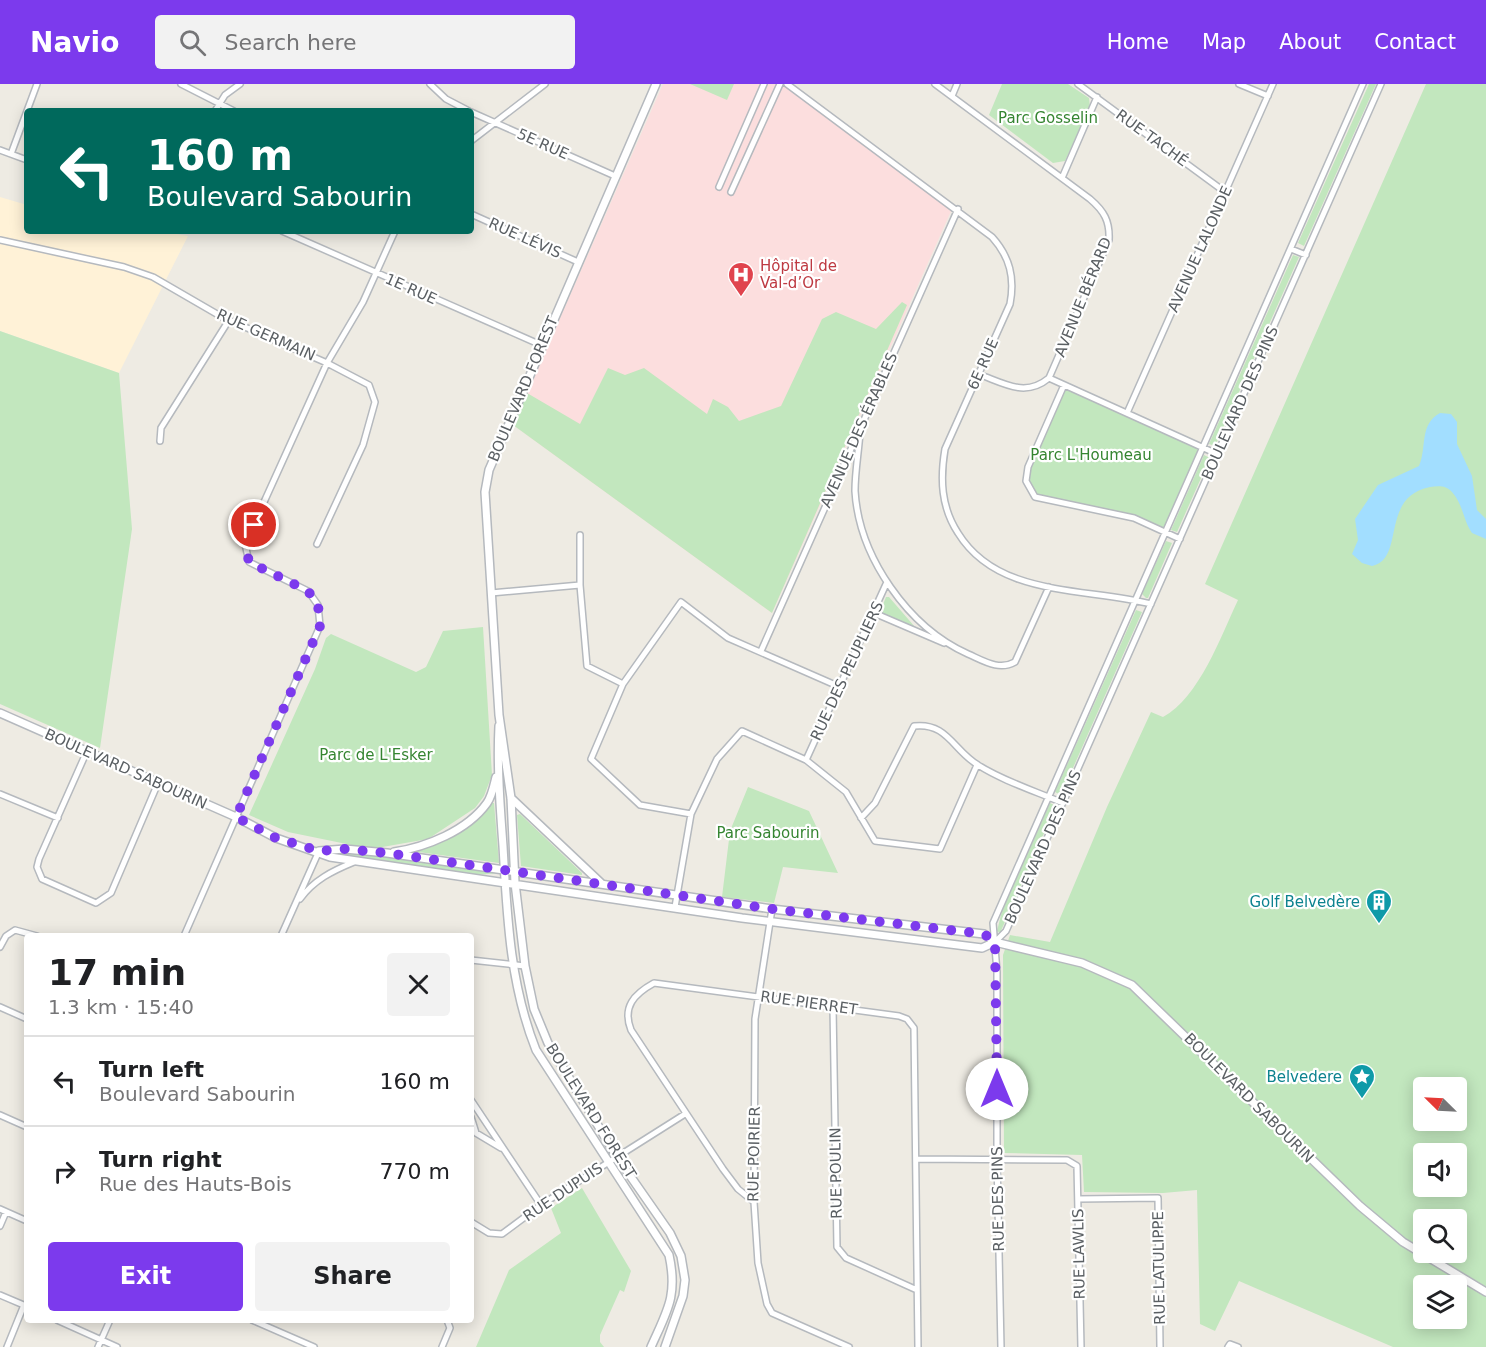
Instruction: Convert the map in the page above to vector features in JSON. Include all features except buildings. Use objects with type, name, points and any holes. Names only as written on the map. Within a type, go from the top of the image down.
[{"type":"street","points":[[28,108],[37,84]]},
{"type":"street","points":[[181,84],[227,108]]},
{"type":"street","points":[[216,108],[240,84]]},
{"type":"street","name":"5E RUE","points":[[430,84],[446,99],[463,108]]},
{"type":"street","points":[[474,139],[545,84]]},
{"type":"street","name":"BOULEVARD FOREST","points":[[656,84],[541,345],[489,470],[485,492],[499,715],[511,798],[515,883],[525,966],[534,1009],[548,1043],[617,1157],[670,1233],[681,1256],[685,1280],[677,1318],[665,1347]]},
{"type":"street","points":[[719,187],[764,84]]},
{"type":"street","points":[[731,192],[780,84]]},
{"type":"street","name":"6E RUE","points":[[787,84],[958,209],[1000,245],[1010,265],[1012,278],[1010,304],[945,449],[941,482],[948,514],[963,541],[982,561],[1010,577],[1049,587],[1151,604]]},
{"type":"street","name":"AVENUE BÉRARD","points":[[935,84],[1062,178],[1103,212],[1110,229],[1109,240],[1049,378]]},
{"type":"street","points":[[952,96],[957,84]]},
{"type":"street","name":"RUE TACHÉ","points":[[1078,84],[1225,192]]},
{"type":"street","points":[[1239,84],[1268,96]]},
{"type":"street","name":"AVENUE LALONDE","points":[[1127,413],[1273,84]]},
{"type":"street","name":"BOULEVARD DES PINS","points":[[995,942],[993,923],[1137,601],[1363,84]]},
{"type":"street","name":"BOULEVARD DES PINS","points":[[995,942],[1006,931],[1382,84]]},
{"type":"street","points":[[1062,178],[1097,98]]},
{"type":"street","name":"5E RUE","points":[[474,114],[615,177]]},
{"type":"street","points":[[11,154],[24,119]]},
{"type":"street","points":[[0,150],[24,159]]},
{"type":"street","name":"AVENUE DES ÉRABLES","points":[[761,651],[958,209]]},
{"type":"street","name":"RUE LÉVIS","points":[[474,215],[578,262]]},
{"type":"street","name":"1E RUE","points":[[289,234],[541,345]]},
{"type":"street","points":[[185,933],[320,626],[318,605],[308,591],[249,562],[245,544],[327,363],[363,302],[394,234]]},
{"type":"street","name":"RUE GERMAIN","points":[[0,240],[124,267],[153,277],[229,320],[327,363],[369,385],[375,402],[363,446],[317,544]]},
{"type":"street","points":[[1291,249],[1306,255]]},
{"type":"street","points":[[160,441],[160,428],[229,320]]},
{"type":"street","points":[[978,374],[1012,388],[1038,388],[1049,378],[1217,454]]},
{"type":"street","points":[[1064,385],[1028,467],[1026,481],[1035,497],[1134,518],[1180,539]]},
{"type":"street","points":[[861,426],[855,490],[863,530],[887,582],[917,618],[954,647]]},
{"type":"street","points":[[580,535],[580,585],[587,666],[623,684]]},
{"type":"street","name":"RUE DES PEUPLIERS","points":[[807,760],[887,582]]},
{"type":"street","points":[[491,593],[580,585]]},
{"type":"street","points":[[874,613],[993,665],[1006,667],[1015,662],[1049,587]]},
{"type":"street","points":[[692,814],[640,805],[591,759],[623,684],[681,602],[728,638],[840,687]]},
{"type":"street","name":"BOULEVARD SABOURIN","points":[[0,713],[236,817],[276,838],[319,851],[330,857],[770,921],[982,948],[995,942]]},
{"type":"street","name":"BOULEVARD FOREST","points":[[499,715],[497,774],[504,870],[513,966],[521,1014],[536,1050],[669,1255],[674,1278],[666,1313],[651,1347]]},
{"type":"street","points":[[861,818],[875,803],[914,726],[928,724],[941,731],[977,765],[1063,803]]},
{"type":"street","points":[[675,907],[692,814],[717,759],[742,731],[807,760],[846,792],[875,841],[940,849],[977,765]]},
{"type":"street","points":[[87,751],[37,867],[42,879],[96,903],[104,900],[111,893],[158,783]]},
{"type":"street","points":[[387,853],[438,839],[474,818],[488,802],[497,774]]},
{"type":"street","points":[[0,794],[58,818]]},
{"type":"street","points":[[511,798],[602,884]]},
{"type":"street","name":"BOULEVARD SABOURIN","points":[[319,851],[345,849],[387,853],[772,909],[984,934],[995,942],[1082,963],[1132,985],[1360,1206],[1403,1242],[1486,1292]]},
{"type":"street","points":[[282,933],[319,851]]},
{"type":"street","points":[[294,907],[314,883],[330,872],[354,862]]},
{"type":"street","name":"RUE POIRIER","points":[[772,909],[755,1018],[754,1203],[758,1263],[767,1304],[772,1313],[849,1347]]},
{"type":"street","points":[[0,947],[6,936],[15,930],[26,933]]},
{"type":"street","name":"RUE DES PINS","points":[[995,942],[1001,1347]]},
{"type":"street","points":[[474,960],[525,966]]},
{"type":"street","name":"RUE PIERRET","points":[[754,1203],[738,1189],[685,1114],[631,1030],[627,1008],[632,998],[654,983],[899,1016],[907,1019],[914,1028],[918,1347]]},
{"type":"street","points":[[0,1007],[24,1018]]},
{"type":"street","name":"RUE POULIN","points":[[833,1007],[837,1247],[846,1258],[917,1290]]},
{"type":"street","points":[[474,1105],[541,1205]]},
{"type":"street","name":"RUE DUPUIS","points":[[474,1224],[489,1233],[502,1234],[541,1205],[685,1114]]},
{"type":"street","points":[[0,1115],[24,1126]]},
{"type":"street","points":[[474,1127],[476,1133],[503,1150]]},
{"type":"street","points":[[916,1159],[997,1159]]},
{"type":"street","name":"RUE LAWLIS","points":[[997,1159],[1073,1162],[1077,1166],[1081,1347]]},
{"type":"street","name":"RUE LATULIPPE","points":[[1078,1199],[1158,1198],[1160,1347]]},
{"type":"street","points":[[0,1226],[3,1210],[24,1220]]},
{"type":"street","points":[[0,1294],[24,1305]]},
{"type":"street","points":[[7,1347],[24,1310]]},
{"type":"street","points":[[666,1313],[677,1318]]},
{"type":"street","points":[[64,1323],[117,1347]]},
{"type":"street","points":[[98,1347],[110,1323]]},
{"type":"street","points":[[259,1323],[314,1347]]},
{"type":"street","points":[[442,1347],[450,1328],[448,1323]]},
{"type":"street","points":[[1229,1345],[1238,1347]]},
{"type":"shaded area","name":"Hôpital de Val-d’Or","points":[[663,84],[781,84],[952,209],[772,613],[513,425]]},
{"type":"shaded area","points":[[0,197],[24,204],[24,234],[177,234],[188,236],[119,373],[0,331]]},
{"type":"green space","points":[[690,84],[734,84],[727,100]]},
{"type":"green space","name":"Parc Gosselin","points":[[1002,84],[1068,84],[1089,98],[1090,107],[1065,161],[1053,163],[989,115]]},
{"type":"green space","points":[[1369,84],[1376,84],[1304,246],[1298,243]]},
{"type":"green space","points":[[1426,84],[1486,84],[1486,1347],[1393,1347],[1239,1281],[1215,1331],[1200,1324],[1197,1190],[1163,1193],[1084,1192],[1082,1155],[1004,1153],[1003,955],[1010,935],[1050,942],[1107,807],[1151,712],[1163,717],[1188,696],[1208,665],[1238,600],[1205,584]]},
{"type":"green space","points":[[1293,255],[1299,257],[1215,446],[1209,444]]},
{"type":"green space","points":[[902,302],[907,305],[772,613],[513,425],[527,393],[580,424],[608,368],[625,375],[644,368],[707,414],[713,399],[728,407],[739,421],[781,406],[822,319],[836,312],[876,329]]},
{"type":"green space","points":[[0,331],[119,373],[132,529],[100,748],[0,704]]},
{"type":"green space","name":"Parc L'Houmeau","points":[[1064,385],[1204,448],[1166,533],[1134,518],[1035,497],[1026,481],[1028,467]]},
{"type":"green space","points":[[1204,455],[1210,458],[1177,532],[1171,530]]},
{"type":"green space","points":[[1166,541],[1172,543],[1148,598],[1146,598],[1142,594]]},
{"type":"green space","points":[[886,597],[889,597],[915,627],[883,614],[882,607]]},
{"type":"green space","points":[[1136,610],[1142,612],[1061,795],[1055,792]]},
{"type":"green space","name":"Parc de L'Esker","points":[[483,627],[492,775],[484,796],[475,808],[428,839],[371,849],[288,832],[249,815],[315,669],[326,638],[331,634],[416,672],[426,667],[443,631]]},
{"type":"green space","name":"Parc Sabourin","points":[[748,787],[809,811],[838,873],[783,867],[774,903],[722,897],[730,831]]},
{"type":"green space","points":[[494,803],[499,863],[411,851],[469,825]]},
{"type":"green space","points":[[1050,803],[1056,806],[1000,933],[997,931],[1002,911]]},
{"type":"green space","points":[[520,814],[582,875],[521,866],[517,815]]},
{"type":"green space","points":[[330,852],[351,852],[500,873],[477,875],[329,855]]},
{"type":"green space","points":[[582,1188],[631,1271],[624,1292],[620,1290],[600,1335],[600,1342],[604,1347],[476,1347],[509,1270],[561,1233],[551,1208]]},
{"type":"water","points":[[1440,413],[1451,414],[1457,422],[1457,444],[1472,476],[1477,510],[1486,519],[1486,539],[1472,533],[1456,497],[1450,490],[1442,486],[1430,487],[1414,493],[1404,503],[1398,515],[1388,552],[1382,561],[1372,566],[1362,563],[1352,554],[1358,540],[1355,519],[1378,485],[1419,466],[1426,430],[1433,418]]},
{"type":"place","name":"Hôpital de Val-d’Or","points":[[741,298]]},
{"type":"place","name":"Golf Belvedère","points":[[1379,925]]},
{"type":"place","name":"Belvedere","points":[[1362,1100]]},
{"type":"route","points":[[254,525],[245,544],[249,562],[308,591],[318,605],[320,626],[236,817],[276,838],[319,851],[345,849],[387,853],[772,909],[984,934],[995,942],[997,1089]]}]
